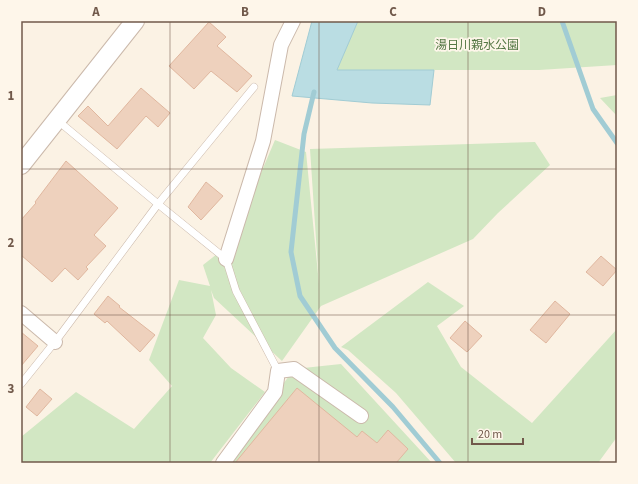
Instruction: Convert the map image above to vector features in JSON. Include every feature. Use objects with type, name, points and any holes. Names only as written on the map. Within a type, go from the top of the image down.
[{"type":"street","points":[[21,165],[135,21]]},
{"type":"street","points":[[226,259],[263,141],[281,45],[293,21]]},
{"type":"street","points":[[21,313],[55,342]]},
{"type":"street","points":[[223,463],[275,392],[278,371],[294,369],[361,416]]},
{"type":"lane","points":[[21,384],[55,342],[158,204],[254,87]]},
{"type":"lane","points":[[57,120],[226,259],[236,291],[278,371]]},
{"type":"green space","name":"湯日川親水公園","points":[[358,21],[617,21],[617,65],[539,70],[337,70]]},
{"type":"green space","points":[[617,95],[617,116],[600,98]]},
{"type":"green space","points":[[275,140],[306,152],[319,284],[310,149],[535,142],[550,165],[498,213],[473,239],[321,306],[282,361],[214,298],[211,290],[216,315],[203,338],[231,368],[265,392],[210,463],[21,463],[21,437],[76,392],[134,429],[172,386],[149,360],[179,280],[210,286],[203,265],[231,243]]},
{"type":"green space","points":[[428,282],[464,306],[437,326],[461,367],[532,423],[617,329],[617,437],[598,463],[456,463],[396,393],[348,350],[341,347]]},
{"type":"green space","points":[[341,364],[432,463],[226,463],[294,369]]},
{"type":"water","points":[[312,21],[358,21],[337,70],[434,70],[430,105],[372,103],[292,96]]},
{"type":"building","points":[[209,22],[226,37],[217,46],[252,76],[237,92],[211,71],[194,89],[169,66]]},
{"type":"building","points":[[141,88],[170,113],[158,127],[146,116],[117,149],[78,116],[88,106],[108,126]]},
{"type":"building","points":[[66,161],[118,208],[94,235],[106,246],[86,267],[88,269],[78,280],[65,268],[52,282],[21,255],[21,220],[36,203],[35,202]]},
{"type":"building","points":[[206,182],[223,196],[201,220],[188,207]]},
{"type":"building","points":[[601,256],[617,270],[603,286],[586,272]]},
{"type":"building","points":[[108,296],[120,306],[119,307],[155,335],[140,352],[107,321],[105,323],[94,314]]},
{"type":"building","points":[[555,301],[570,314],[546,343],[530,330]]},
{"type":"building","points":[[465,321],[482,336],[467,352],[450,338]]},
{"type":"building","points":[[21,332],[38,346],[21,366]]},
{"type":"building","points":[[297,388],[357,437],[362,431],[377,443],[388,430],[408,449],[396,463],[235,463]]},
{"type":"building","points":[[40,389],[52,399],[37,416],[26,407]]},
{"type":"waterway","points":[[562,21],[593,109],[617,143]]},
{"type":"waterway","points":[[314,92],[304,134],[291,252],[300,296],[335,348],[393,407],[440,463]]}]
